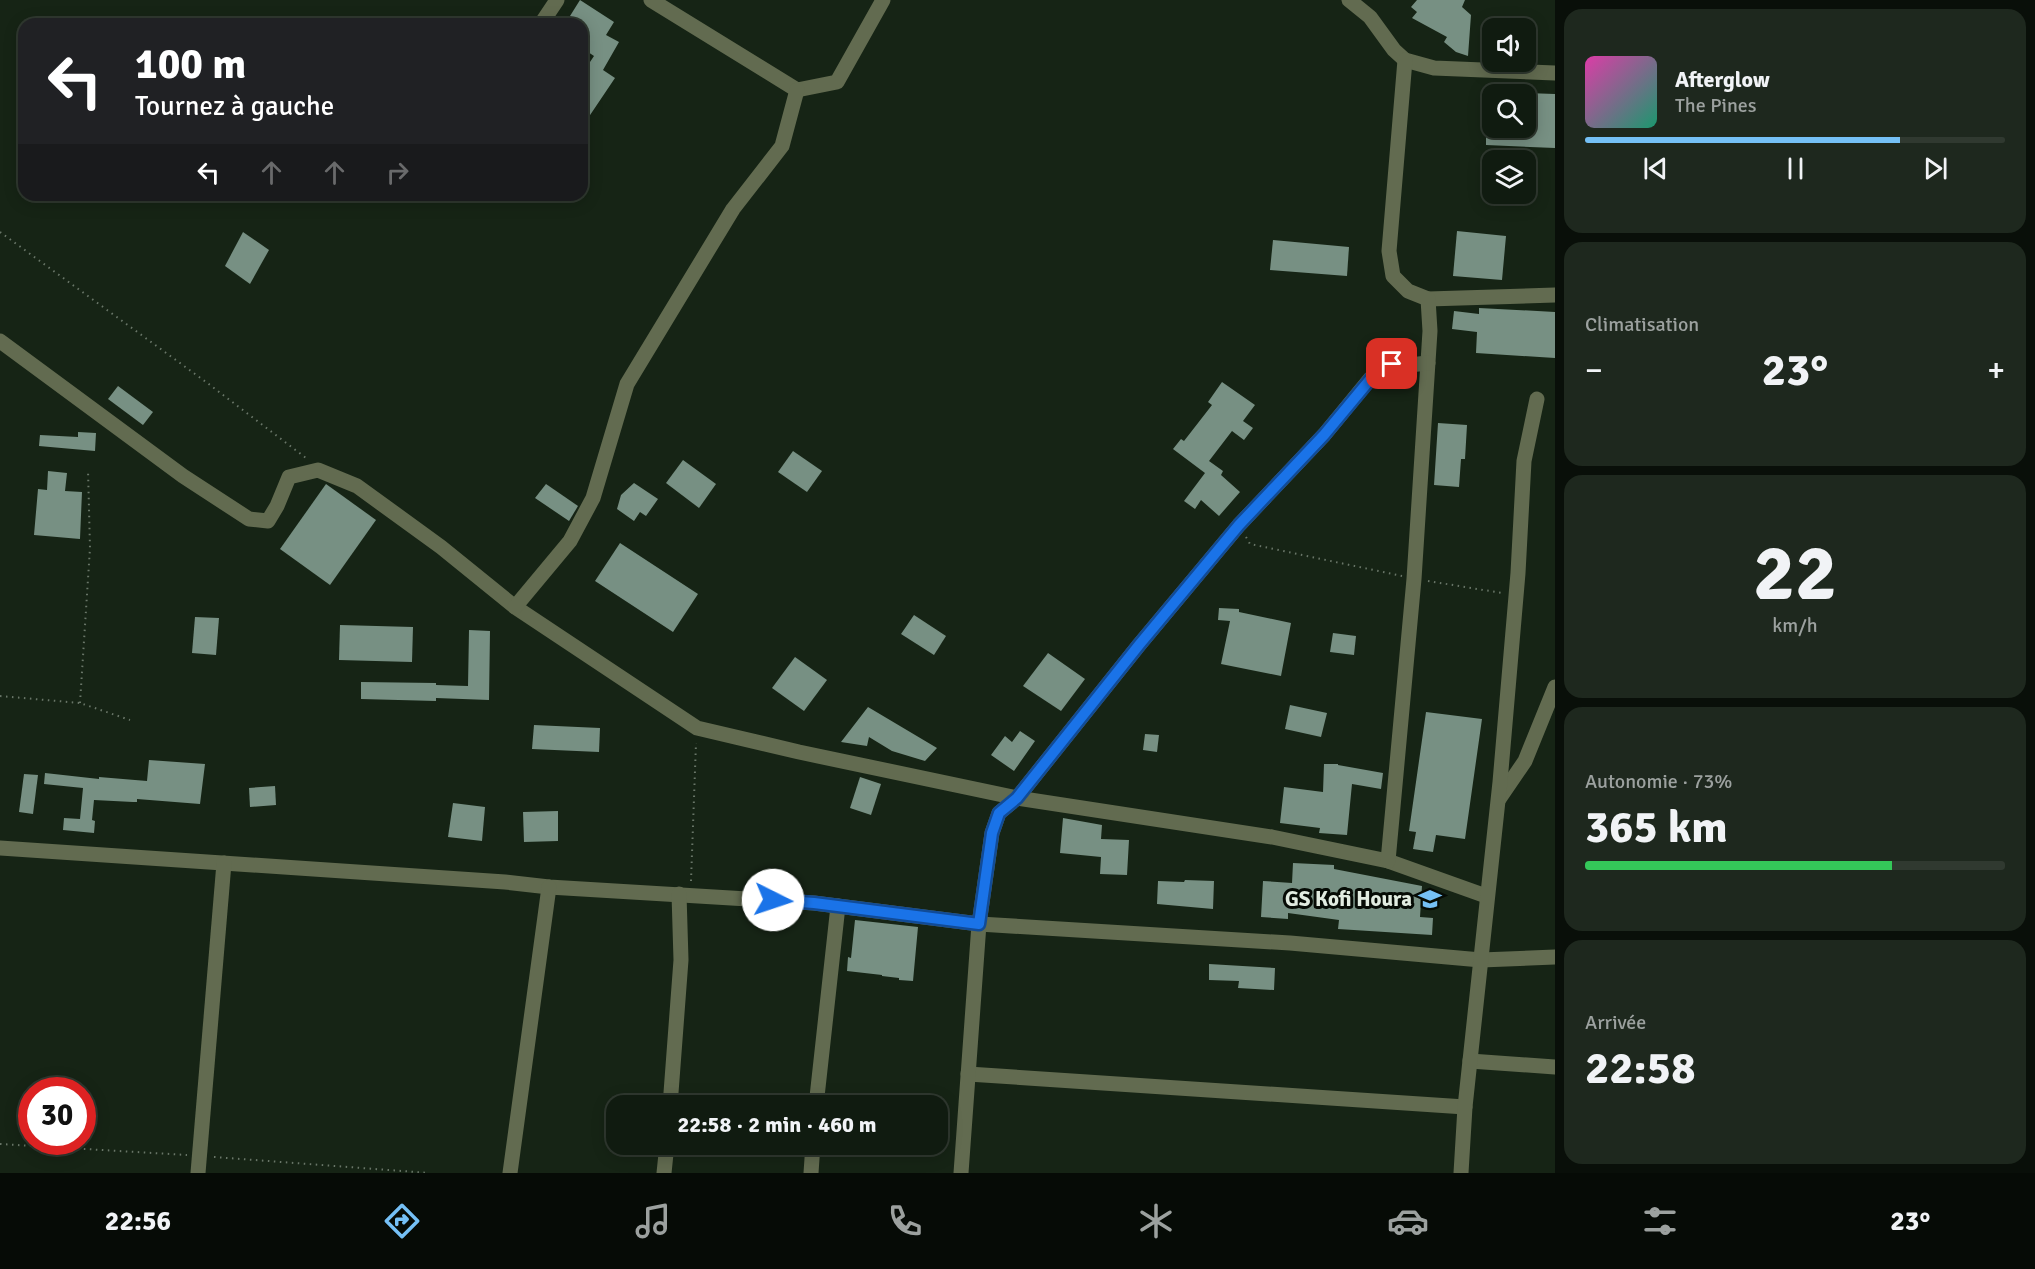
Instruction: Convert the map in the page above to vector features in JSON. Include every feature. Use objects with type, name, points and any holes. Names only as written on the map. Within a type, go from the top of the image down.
[{"type":"street","points":[[545,18],[557,0]]},
{"type":"street","points":[[651,0],[797,90],[837,82],[883,0]]},
{"type":"street","points":[[1349,0],[1370,17],[1394,50],[1405,60],[1434,68],[1555,73]]},
{"type":"street","points":[[1405,60],[1389,251],[1393,276],[1408,291],[1428,298],[1555,296]]},
{"type":"street","points":[[515,607],[570,541],[593,498],[627,384],[733,209],[782,146],[797,90]]},
{"type":"street","points":[[1388,861],[1414,579],[1430,331],[1428,298]]},
{"type":"street","points":[[0,340],[183,476],[249,519],[268,521],[289,477],[318,470],[357,486],[441,547],[515,607],[697,728],[1017,798],[1272,837],[1388,861],[1486,896]]},
{"type":"street","points":[[960,1173],[979,924],[992,833],[999,813],[1017,798],[1139,645],[1239,525],[1324,435],[1378,370],[1392,364],[1428,363]]},
{"type":"street","points":[[1461,1173],[1465,1107],[1498,800],[1516,595],[1524,461],[1537,399]]},
{"type":"street","points":[[1498,800],[1525,761],[1555,687]]},
{"type":"street","points":[[0,848],[814,903],[979,924],[1290,943],[1481,960],[1555,957]]},
{"type":"street","points":[[198,1173],[224,863]]},
{"type":"street","points":[[510,1173],[549,886]]},
{"type":"street","points":[[671,1095],[685,895]]},
{"type":"street","points":[[817,1095],[838,906]]},
{"type":"street","points":[[1470,1061],[1555,1068]]},
{"type":"street","points":[[968,1074],[1465,1107]]},
{"type":"street","points":[[664,1173],[666,1155]]},
{"type":"street","points":[[810,1173],[812,1155]]},
{"type":"path","points":[[0,232],[206,382],[305,457],[318,470]]},
{"type":"path","points":[[80,703],[90,548],[88,470]]},
{"type":"path","points":[[1239,525],[1250,544],[1414,579],[1516,595]]},
{"type":"path","points":[[0,696],[80,703],[130,720]]},
{"type":"path","points":[[685,895],[697,728]]},
{"type":"building","points":[[580,0],[614,22],[606,35],[619,42],[603,70],[615,78],[588,118],[588,65],[594,56],[588,52],[588,18],[569,18]]},
{"type":"building","points":[[1417,0],[1465,0],[1462,7],[1471,15],[1468,56],[1456,52],[1444,42],[1447,37],[1412,18],[1417,12],[1411,7]]},
{"type":"building","points":[[1536,93],[1555,94],[1555,148],[1486,145],[1486,138],[1536,138]]},
{"type":"building","points":[[1457,231],[1506,236],[1502,280],[1453,276]]},
{"type":"building","points":[[243,232],[269,250],[250,284],[225,266]]},
{"type":"building","points":[[1273,240],[1349,247],[1347,276],[1270,270]]},
{"type":"building","points":[[1479,308],[1555,312],[1555,358],[1476,353],[1477,332],[1452,329],[1454,311],[1479,314]]},
{"type":"building","points":[[1222,382],[1255,405],[1243,421],[1253,428],[1244,440],[1232,431],[1209,461],[1223,471],[1221,475],[1240,492],[1219,516],[1201,500],[1195,509],[1184,501],[1205,473],[1173,449],[1181,439],[1184,441],[1212,405],[1208,402]]},
{"type":"building","points":[[118,386],[153,412],[143,425],[108,399]]},
{"type":"building","points":[[1438,423],[1467,425],[1465,459],[1461,459],[1459,487],[1434,485]]},
{"type":"building","points":[[78,432],[96,433],[95,451],[39,446],[40,435],[78,437]]},
{"type":"building","points":[[793,451],[822,471],[807,492],[778,472]]},
{"type":"building","points":[[683,460],[716,484],[699,508],[666,483]]},
{"type":"building","points":[[48,471],[67,473],[65,491],[82,492],[80,539],[34,535],[38,489],[47,490]]},
{"type":"building","points":[[634,483],[658,499],[646,516],[640,512],[634,521],[617,509],[621,495]]},
{"type":"building","points":[[326,484],[376,520],[330,585],[280,549]]},
{"type":"building","points":[[546,484],[578,506],[569,521],[535,498]]},
{"type":"building","points":[[620,543],[698,594],[673,632],[595,581]]},
{"type":"building","points":[[1219,608],[1239,609],[1239,612],[1291,623],[1281,676],[1221,664],[1230,621],[1218,620]]},
{"type":"building","points":[[914,615],[946,636],[934,655],[901,634]]},
{"type":"building","points":[[195,617],[219,618],[216,655],[192,653]]},
{"type":"building","points":[[340,625],[413,627],[412,662],[339,660]]},
{"type":"building","points":[[469,630],[490,631],[489,700],[361,699],[361,682],[436,683],[436,685],[468,686]]},
{"type":"building","points":[[1333,633],[1356,636],[1354,655],[1330,652]]},
{"type":"building","points":[[1048,653],[1085,679],[1061,711],[1023,686]]},
{"type":"building","points":[[795,657],[827,680],[804,711],[772,688]]},
{"type":"building","points":[[1290,705],[1327,713],[1321,737],[1285,729]]},
{"type":"building","points":[[868,707],[937,748],[925,761],[892,751],[869,737],[867,746],[841,742]]},
{"type":"building","points":[[1426,712],[1482,719],[1465,839],[1436,835],[1433,852],[1413,849],[1416,832],[1409,831]]},
{"type":"building","points":[[534,725],[600,728],[599,752],[532,749]]},
{"type":"building","points":[[1020,731],[1035,741],[1014,771],[991,755],[1005,736],[1012,742]]},
{"type":"building","points":[[1145,734],[1159,735],[1157,752],[1143,750]]},
{"type":"building","points":[[149,760],[205,764],[200,804],[137,799],[137,802],[94,800],[92,820],[95,821],[94,833],[63,830],[64,818],[80,819],[83,788],[44,784],[45,773],[147,781]]},
{"type":"building","points":[[1324,764],[1338,764],[1383,773],[1381,789],[1352,784],[1347,835],[1319,833],[1320,828],[1280,823],[1284,787],[1323,792]]},
{"type":"building","points":[[24,774],[38,775],[33,814],[19,812]]},
{"type":"building","points":[[860,777],[881,784],[871,815],[850,808]]},
{"type":"building","points":[[275,786],[276,805],[250,807],[249,788]]},
{"type":"building","points":[[453,803],[485,807],[482,841],[448,837]]},
{"type":"building","points":[[558,811],[558,841],[524,842],[523,812]]},
{"type":"building","points":[[1063,818],[1102,825],[1101,839],[1129,840],[1127,875],[1100,874],[1101,857],[1060,853]]},
{"type":"building","points":[[1293,863],[1334,865],[1334,869],[1422,886],[1420,917],[1433,918],[1432,935],[1338,929],[1339,920],[1288,913],[1288,919],[1261,917],[1263,881],[1292,883]]},
{"type":"building","points":[[1185,880],[1214,881],[1213,909],[1157,904],[1158,881],[1184,882]]},
{"type":"building","points":[[855,920],[918,927],[913,981],[847,971],[848,957],[851,958]]},
{"type":"building","points":[[1209,964],[1275,968],[1274,990],[1238,988],[1239,981],[1209,980]]},
{"type":"place","name":"GS Kofi Houra","points":[[1430,899]]},
{"type":"route","points":[[773,900],[979,924],[992,833],[999,813],[1017,798],[1139,645],[1239,525],[1324,435],[1378,370],[1392,364]]}]
